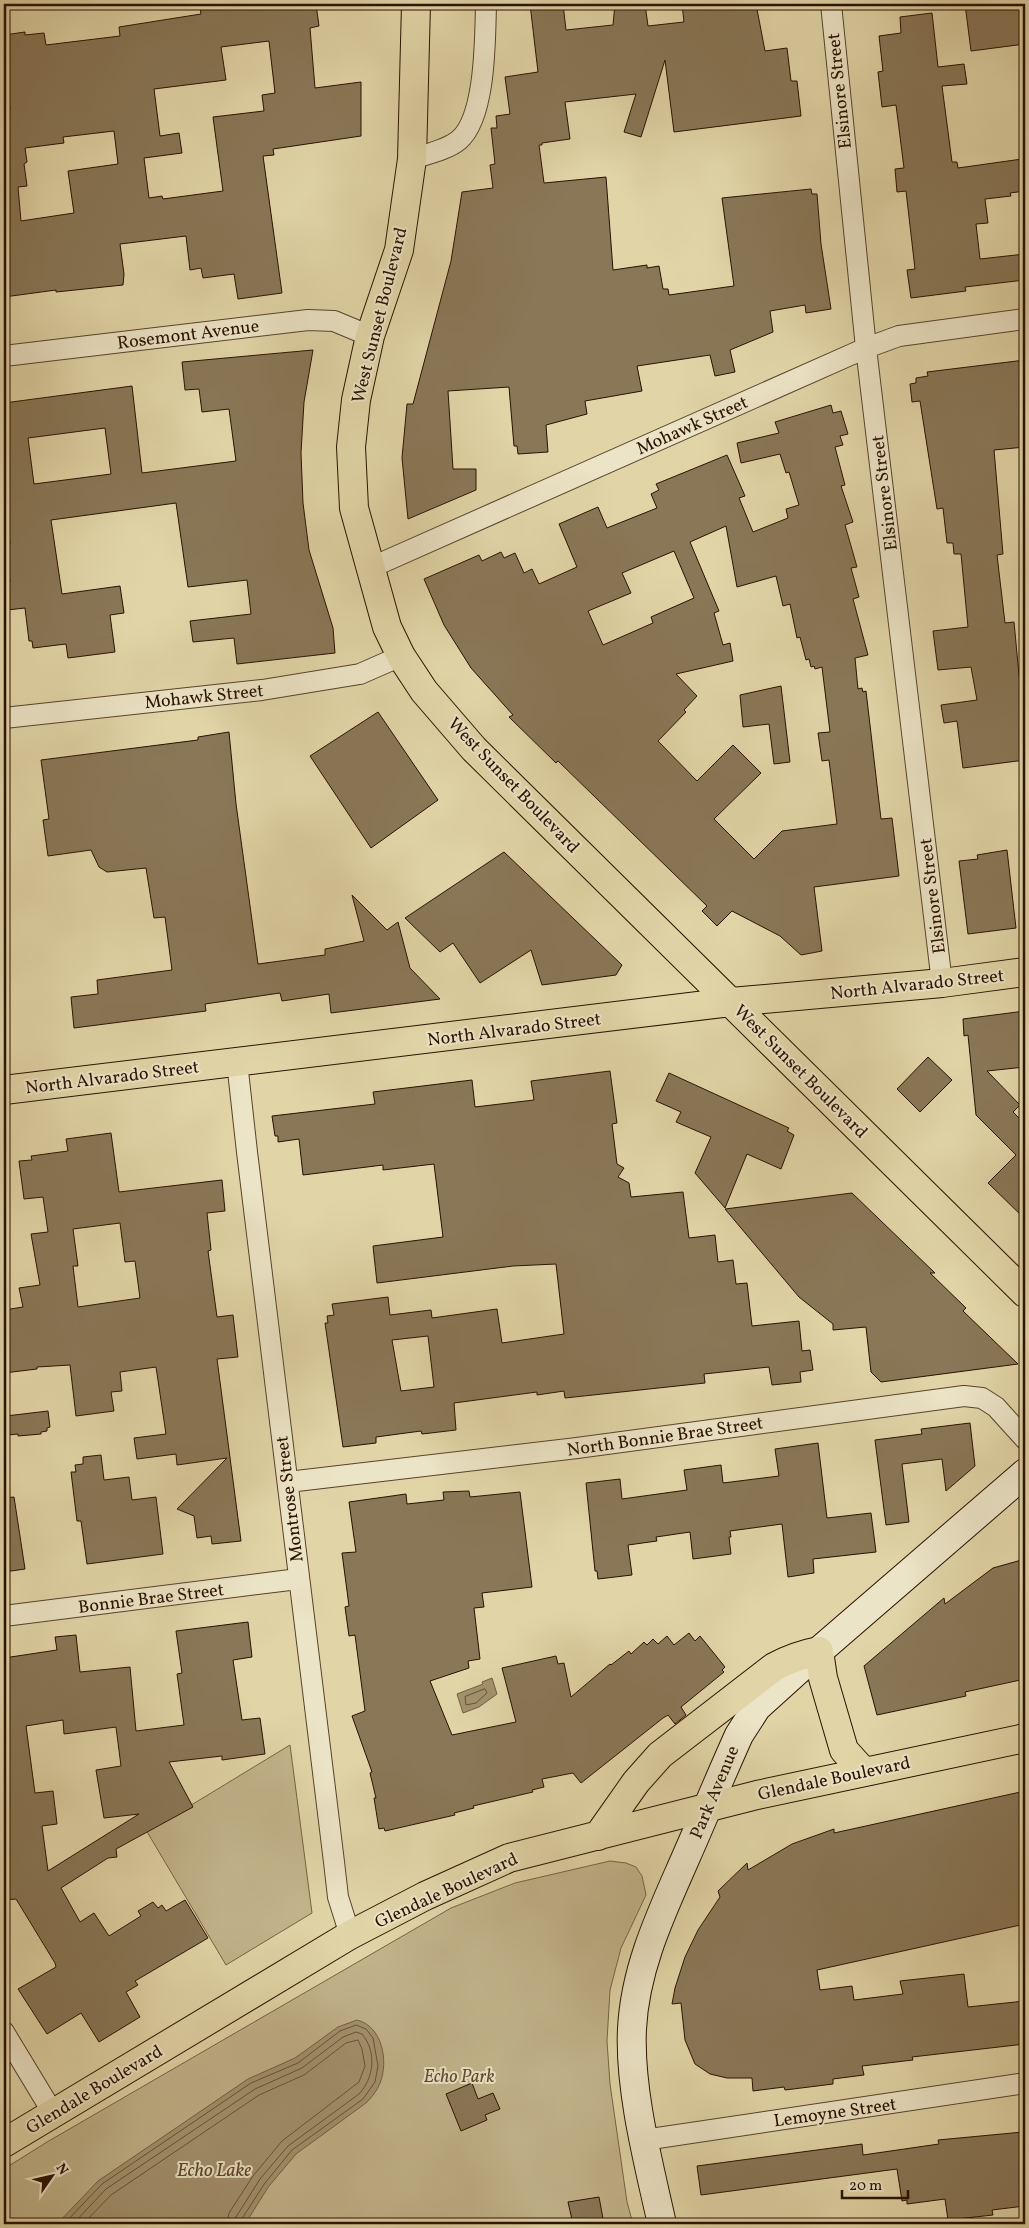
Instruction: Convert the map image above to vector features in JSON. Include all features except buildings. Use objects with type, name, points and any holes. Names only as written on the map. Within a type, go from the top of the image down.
[{"type":"main road","name":"West Sunset Boulevard","points":[[416,4],[412,159],[399,250],[370,336],[356,400],[351,447],[354,508],[387,627],[401,656],[424,691],[474,749],[1025,1292]]},
{"type":"main road","name":"North Alvarado Street","points":[[4,1090],[731,1002],[942,983],[1025,972]]},
{"type":"main road","points":[[598,1836],[636,1782],[660,1755],[774,1666],[791,1658],[819,1651],[823,1678],[844,1750],[863,1771]]},
{"type":"main road","name":"Glendale Boulevard","points":[[4,2143],[350,1935],[426,1896],[509,1858],[707,1807],[863,1771],[1025,1738]]},
{"type":"street","points":[[412,159],[451,145],[468,130],[474,118],[484,71],[486,4]]},
{"type":"street","name":"Elsinore Street","points":[[831,4],[866,348],[942,983]]},
{"type":"street","name":"Mohawk Street","points":[[370,568],[866,348],[899,336],[1025,319]]},
{"type":"street","name":"Rosemont Avenue","points":[[4,356],[308,320],[334,321],[370,336]]},
{"type":"street","name":"Mohawk Street","points":[[4,718],[262,690],[360,674],[401,656]]},
{"type":"street","name":"Montrose Street","points":[[238,1062],[298,1579],[338,1897],[350,1935]]},
{"type":"street","name":"North Bonnie Brae Street","points":[[288,1482],[577,1448],[964,1396],[982,1398],[996,1407],[1025,1439]]},
{"type":"street","name":"Park Avenue","points":[[662,2224],[644,2140],[634,2075],[632,2030],[637,1986],[652,1934],[739,1735],[757,1707],[1025,1473]]},
{"type":"street","name":"Bonnie Brae Street","points":[[4,1616],[298,1579]]},
{"type":"street","points":[[4,2032],[54,2113]]},
{"type":"street","name":"Lemoyne Street","points":[[644,2140],[1025,2083]]},
{"type":"green space","points":[[290,1745],[312,1913],[226,1965],[146,1830],[193,1804]]},
{"type":"green space","name":"Echo Park","points":[[610,1861],[626,1863],[636,1867],[642,1876],[646,1895],[621,1948],[610,1990],[607,2041],[610,2084],[627,2202],[633,2224],[4,2224],[4,2169],[47,2142],[451,1908],[515,1883]]},
{"type":"water","points":[[492,1678],[497,1694],[479,1707],[463,1713],[457,1694],[483,1684],[482,1682]]},
{"type":"water","name":"Echo Lake","points":[[357,2020],[372,2029],[381,2045],[384,2065],[383,2074],[377,2089],[366,2103],[296,2154],[269,2186],[245,2224],[57,2224],[98,2181],[248,2079],[295,2058],[338,2027]]}]
